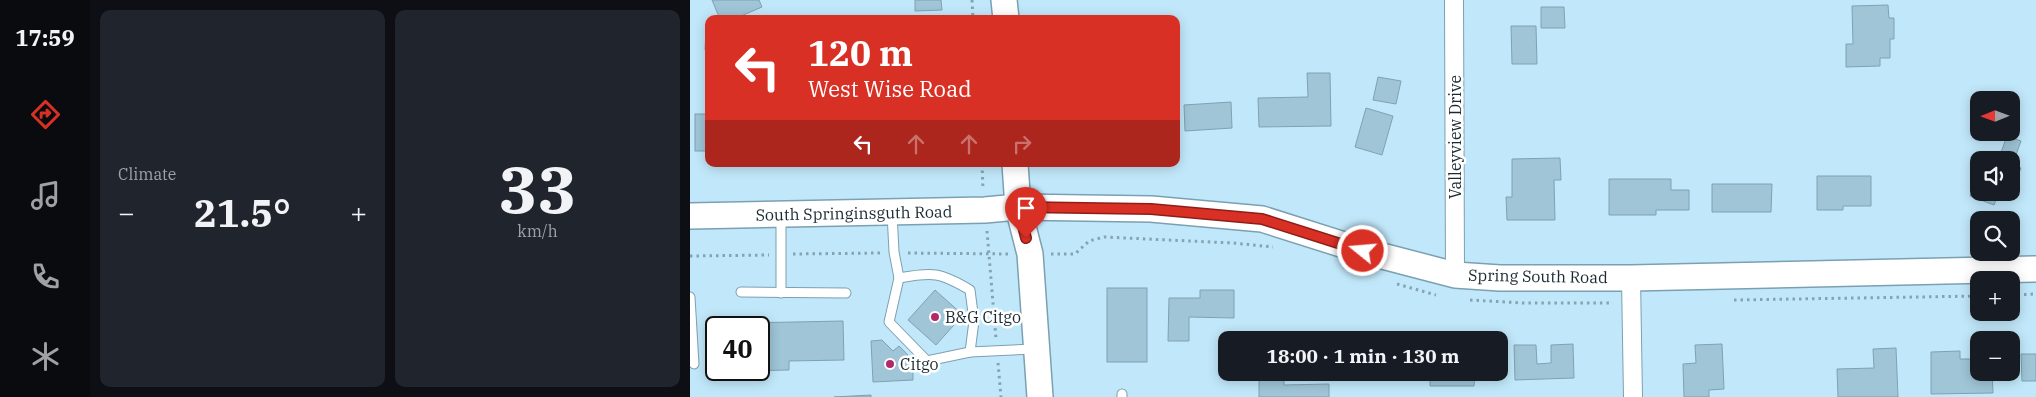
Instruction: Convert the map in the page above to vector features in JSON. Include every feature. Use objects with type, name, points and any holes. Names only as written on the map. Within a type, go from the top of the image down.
[{"type":"street","points":[[1004,0],[1006,15]]},
{"type":"street","name":"Valleyview Drive","points":[[1454,0],[1455,275]]},
{"type":"street","points":[[1015,167],[1018,207],[1030,254],[1040,397]]},
{"type":"street","name":"Spring South Road","points":[[1018,207],[1151,209],[1262,219],[1363,251],[1455,275],[1500,278],[1631,278],[2036,270]]},
{"type":"street","name":"South Springinsguth Road","points":[[690,216],[984,210],[1018,207]]},
{"type":"street","points":[[1631,278],[1633,397]]},
{"type":"lane","points":[[892,212],[894,252],[900,278],[889,322],[927,361],[970,352],[1037,348]]},
{"type":"lane","points":[[781,215],[781,293]]},
{"type":"lane","points":[[900,278],[929,273],[951,278],[970,290],[974,321],[970,352]]},
{"type":"lane","points":[[741,292],[846,293]]},
{"type":"lane","points":[[690,297],[694,364]]},
{"type":"path","points":[[972,0],[973,15]]},
{"type":"path","points":[[690,256],[894,252],[989,254],[1001,397]]},
{"type":"path","points":[[2020,295],[2036,294]]},
{"type":"building","points":[[712,0],[759,0],[762,7],[743,15],[718,15]]},
{"type":"building","points":[[915,0],[941,0],[942,10],[915,11]]},
{"type":"building","points":[[1888,5],[1889,18],[1894,18],[1894,39],[1890,39],[1890,58],[1880,58],[1880,66],[1846,67],[1846,44],[1853,44],[1852,6]]},
{"type":"building","points":[[1541,7],[1564,7],[1565,28],[1541,28]]},
{"type":"building","points":[[1511,26],[1536,26],[1537,64],[1512,64]]},
{"type":"building","points":[[1307,73],[1330,73],[1331,126],[1259,127],[1258,98],[1308,97]]},
{"type":"building","points":[[1378,77],[1401,81],[1396,104],[1373,100]]},
{"type":"building","points":[[1231,102],[1232,128],[1185,131],[1184,105]]},
{"type":"building","points":[[1366,108],[1393,116],[1382,155],[1355,147]]},
{"type":"building","points":[[695,114],[705,114],[705,151],[695,151]]},
{"type":"building","points":[[2005,141],[2021,141],[2017,151],[2001,151]]},
{"type":"building","points":[[1560,158],[1561,180],[1554,180],[1555,220],[1507,220],[1506,197],[1512,197],[1512,159]]},
{"type":"building","points":[[1817,176],[1871,176],[1871,206],[1843,206],[1843,210],[1817,210]]},
{"type":"building","points":[[1609,179],[1671,179],[1671,190],[1689,190],[1689,210],[1656,210],[1656,215],[1609,215]]},
{"type":"building","points":[[1712,184],[1772,184],[1771,212],[1712,212]]},
{"type":"building","points":[[1983,201],[1996,201],[1994,205]]},
{"type":"building","points":[[1107,288],[1147,288],[1147,362],[1107,362]]},
{"type":"building","name":"B&G Citgo","points":[[935,290],[963,315],[936,345],[908,320]]},
{"type":"building","points":[[1200,290],[1234,290],[1234,318],[1189,317],[1189,341],[1168,341],[1169,298],[1200,298]]},
{"type":"building","points":[[843,321],[844,360],[789,361],[789,370],[770,370],[770,322]]},
{"type":"building","name":"Citgo","points":[[882,340],[893,351],[899,346],[908,355],[903,359],[913,368],[913,380],[873,382],[871,341]]},
{"type":"building","points":[[1573,344],[1574,378],[1515,380],[1514,345],[1536,345],[1537,364],[1551,363],[1551,345]]},
{"type":"building","points":[[1722,344],[1724,389],[1709,390],[1709,397],[1684,397],[1683,364],[1696,363],[1695,345]]},
{"type":"building","points":[[1896,348],[1898,397],[1838,397],[1837,369],[1874,368],[1873,349]]},
{"type":"building","points":[[1960,351],[1960,359],[1970,359],[1970,381],[1992,381],[1993,393],[1931,394],[1931,352]]},
{"type":"building","points":[[2021,354],[2036,354],[2036,381],[2022,381]]},
{"type":"building","points":[[1259,381],[1284,381],[1284,385],[1329,384],[1329,397],[1259,397]]},
{"type":"building","points":[[1430,381],[1474,381],[1474,386],[1430,386]]},
{"type":"building","points":[[871,395],[871,397],[834,397]]},
{"type":"place","name":"B&G Citgo","points":[[935,317]]},
{"type":"place","name":"Citgo","points":[[890,364]]},
{"type":"route","points":[[1026,238],[1018,207],[1151,209],[1262,219],[1363,251]]}]
